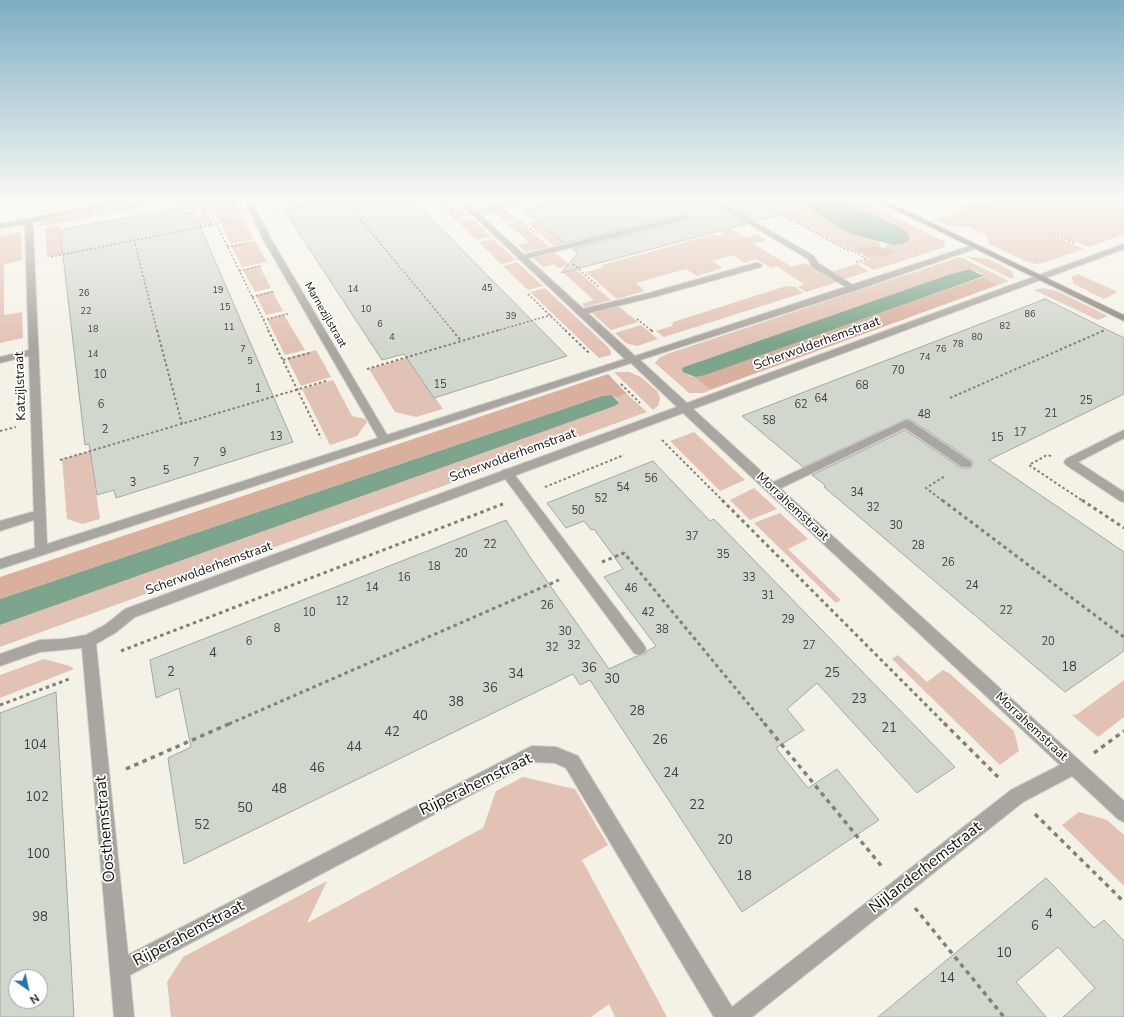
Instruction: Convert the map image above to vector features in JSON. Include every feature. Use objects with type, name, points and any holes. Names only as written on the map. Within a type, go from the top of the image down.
[{"type":"street","name":"Katzijlstraat","points":[[29,248],[41,551]]},
{"type":"street","name":"Marnezijlstraat","points":[[274,248],[330,348],[384,439]]},
{"type":"street","name":"Morrahemstraat","points":[[510,248],[581,312],[1124,813]]},
{"type":"street","points":[[795,248],[811,258],[815,265],[854,288]]},
{"type":"street","points":[[0,564],[854,288],[972,248]]},
{"type":"street","points":[[979,248],[1124,318]]},
{"type":"street","name":"Scherwolderhemstraat","points":[[0,660],[40,646],[63,645],[89,641],[110,629],[130,613],[1038,276],[1117,248]]},
{"type":"street","points":[[520,258],[554,249]]},
{"type":"street","points":[[581,312],[617,302],[651,295],[758,265]]},
{"type":"street","points":[[0,360],[33,352]]},
{"type":"street","points":[[771,488],[906,423],[966,464]]},
{"type":"street","points":[[1124,433],[1070,462],[1124,498]]},
{"type":"street","points":[[507,473],[639,649]]},
{"type":"street","points":[[0,526],[39,514]]},
{"type":"street","name":"Oosthemstraat","points":[[89,641],[124,1017]]},
{"type":"street","name":"Rijperahemstraat","points":[[119,970],[532,754],[556,755],[572,762],[726,1017]]},
{"type":"street","name":"Nijlanderhemstraat","points":[[736,1017],[1017,796],[1074,767]]},
{"type":"path","points":[[29,262],[94,248]]},
{"type":"path","points":[[136,248],[182,424]]},
{"type":"path","points":[[228,248],[331,457]]},
{"type":"path","points":[[385,248],[462,340]]},
{"type":"path","points":[[842,248],[853,251],[867,258],[856,262],[884,278]]},
{"type":"path","points":[[554,249],[670,347]]},
{"type":"path","points":[[528,294],[673,435],[662,440],[1124,902]]},
{"type":"path","points":[[37,467],[462,340],[551,315]]},
{"type":"path","points":[[950,398],[1110,328]]},
{"type":"path","points":[[283,360],[330,348]]},
{"type":"path","points":[[0,705],[91,667],[524,496],[625,454]]},
{"type":"path","points":[[966,464],[926,488],[1124,637]]},
{"type":"path","points":[[101,780],[580,570],[624,553],[1004,1017]]},
{"type":"path","points":[[1074,767],[1124,731]]},
{"type":"shaded area","points":[[0,248],[22,248],[22,260],[4,264],[4,315],[22,312],[23,338],[0,343]]},
{"type":"shaded area","points":[[46,248],[62,248],[63,254],[47,257]]},
{"type":"shaded area","points":[[232,248],[259,248],[267,262],[242,267]]},
{"type":"shaded area","points":[[485,248],[503,248],[516,260],[501,264]]},
{"type":"shaded area","points":[[521,248],[543,248],[525,252]]},
{"type":"shaded area","points":[[662,248],[761,248],[792,267],[805,263],[837,282],[806,292],[798,287],[804,284],[776,266],[771,268],[756,259],[744,263],[733,255],[712,261],[723,268],[697,276],[686,269],[636,283],[645,291],[617,299],[586,272],[601,268],[602,265]]},
{"type":"shaded area","points":[[858,248],[888,248],[891,249],[895,253],[885,256],[867,256],[853,250]]},
{"type":"shaded area","points":[[888,248],[940,248],[874,270],[861,263],[870,259],[863,255],[881,256],[891,249]]},
{"type":"shaded area","points":[[998,248],[1084,249],[1042,263],[1035,264]]},
{"type":"shaded area","points":[[554,252],[570,265],[558,268],[553,264],[543,267],[532,257]]},
{"type":"shaded area","points":[[965,256],[989,259],[1012,271],[1014,278],[1012,279]]},
{"type":"shaded area","points":[[960,257],[1009,281],[998,285],[983,277],[979,272],[967,269],[684,367],[690,376],[695,377],[710,390],[704,393],[689,393],[655,363],[659,358],[667,354]]},
{"type":"shaded area","points":[[517,262],[543,286],[528,290],[503,266]]},
{"type":"shaded area","points":[[856,264],[869,271],[845,279],[832,272]]},
{"type":"shaded area","points":[[262,265],[260,267],[271,288],[255,292],[243,270]]},
{"type":"shaded area","points":[[573,267],[611,300],[585,307],[582,304],[594,300],[561,271]]},
{"type":"shaded area","points":[[969,269],[984,276],[705,375],[695,377],[683,372],[682,369],[684,367]]},
{"type":"shaded area","points":[[1078,274],[1118,292],[1104,299],[1074,284],[1071,277]]},
{"type":"shaded area","points":[[983,277],[998,285],[710,390],[695,377]]},
{"type":"shaded area","points":[[786,286],[795,287],[803,293],[664,337],[656,331],[672,326],[673,322]]},
{"type":"shaded area","points":[[545,288],[608,347],[611,355],[599,358],[530,292]]},
{"type":"shaded area","points":[[1043,288],[1057,291],[1108,316],[1098,320],[1034,290]]},
{"type":"shaded area","points":[[272,291],[283,311],[266,315],[256,295]]},
{"type":"shaded area","points":[[618,306],[638,322],[611,330],[592,313]]},
{"type":"shaded area","points":[[287,313],[284,315],[305,350],[285,355],[267,319]]},
{"type":"shaded area","points":[[641,325],[658,339],[637,346],[626,343],[615,333]]},
{"type":"shaded area","points":[[316,350],[331,377],[301,386],[287,358]]},
{"type":"shaded area","points":[[407,358],[443,409],[416,417],[395,412],[369,369]]},
{"type":"shaded area","points":[[614,372],[629,372],[641,377],[658,392],[660,399],[658,406],[653,410]]},
{"type":"shaded area","points":[[608,374],[627,394],[616,398],[612,395],[602,396],[0,599],[0,577]]},
{"type":"shaded area","points":[[333,380],[352,416],[365,419],[367,422],[357,436],[330,445],[302,389]]},
{"type":"shaded area","points":[[627,394],[647,412],[0,647],[0,625],[615,406],[619,403],[616,398]]},
{"type":"shaded area","points":[[612,395],[619,403],[615,406],[0,625],[0,599],[602,396]]},
{"type":"shaded area","points":[[694,432],[745,480],[720,491],[670,441]]},
{"type":"shaded area","points":[[90,451],[100,519],[82,524],[67,519],[62,459]]},
{"type":"shaded area","points":[[754,488],[777,509],[750,520],[730,500]]},
{"type":"shaded area","points":[[780,513],[808,539],[788,549],[841,600],[836,603],[754,523]]},
{"type":"shaded area","points":[[898,655],[927,682],[943,670],[949,673],[1014,731],[1019,751],[1000,765],[892,659]]},
{"type":"shaded area","points":[[44,659],[70,666],[74,669],[0,698],[0,675]]},
{"type":"shaded area","points":[[1124,680],[1124,717],[1098,737],[1072,714],[1076,715]]},
{"type":"shaded area","points":[[523,777],[575,789],[608,845],[582,860],[667,1017],[615,1017],[609,1004],[591,1017],[171,1017],[167,982],[183,957],[327,881],[307,923],[483,828],[496,791]]},
{"type":"shaded area","points":[[1079,812],[1107,820],[1124,835],[1124,886],[1062,825]]},
{"type":"building","points":[[62,248],[210,248],[293,442],[116,498],[114,490],[97,495],[89,444],[85,445]]},
{"type":"building","points":[[309,248],[461,248],[567,356],[434,398],[404,354],[382,360]]},
{"type":"building","points":[[654,248],[561,273],[578,253],[573,249]]},
{"type":"building","points":[[1045,299],[1124,338],[1124,394],[989,460],[1124,552],[1124,651],[1065,692],[824,487],[826,486],[812,475],[905,430],[961,468],[971,468],[973,463],[971,460],[911,420],[906,419],[803,467],[742,416]]},
{"type":"building","points":[[653,461],[710,521],[714,519],[955,767],[917,793],[817,683],[787,709],[804,730],[776,748],[808,788],[837,769],[879,820],[742,912],[590,680],[580,685],[573,674],[184,864],[168,758],[191,747],[179,688],[156,698],[150,660],[506,520],[530,557],[609,669],[637,656],[645,654],[647,651],[656,646],[604,577],[623,569],[594,529],[591,530],[584,521],[566,528],[547,503]]},
{"type":"building","points":[[56,692],[74,1017],[0,1017],[0,713]]},
{"type":"building","points":[[1046,878],[1094,928],[1104,920],[1124,941],[1124,1017],[1063,1017],[1095,988],[1058,947],[1016,982],[1046,1017],[878,1017]]}]
